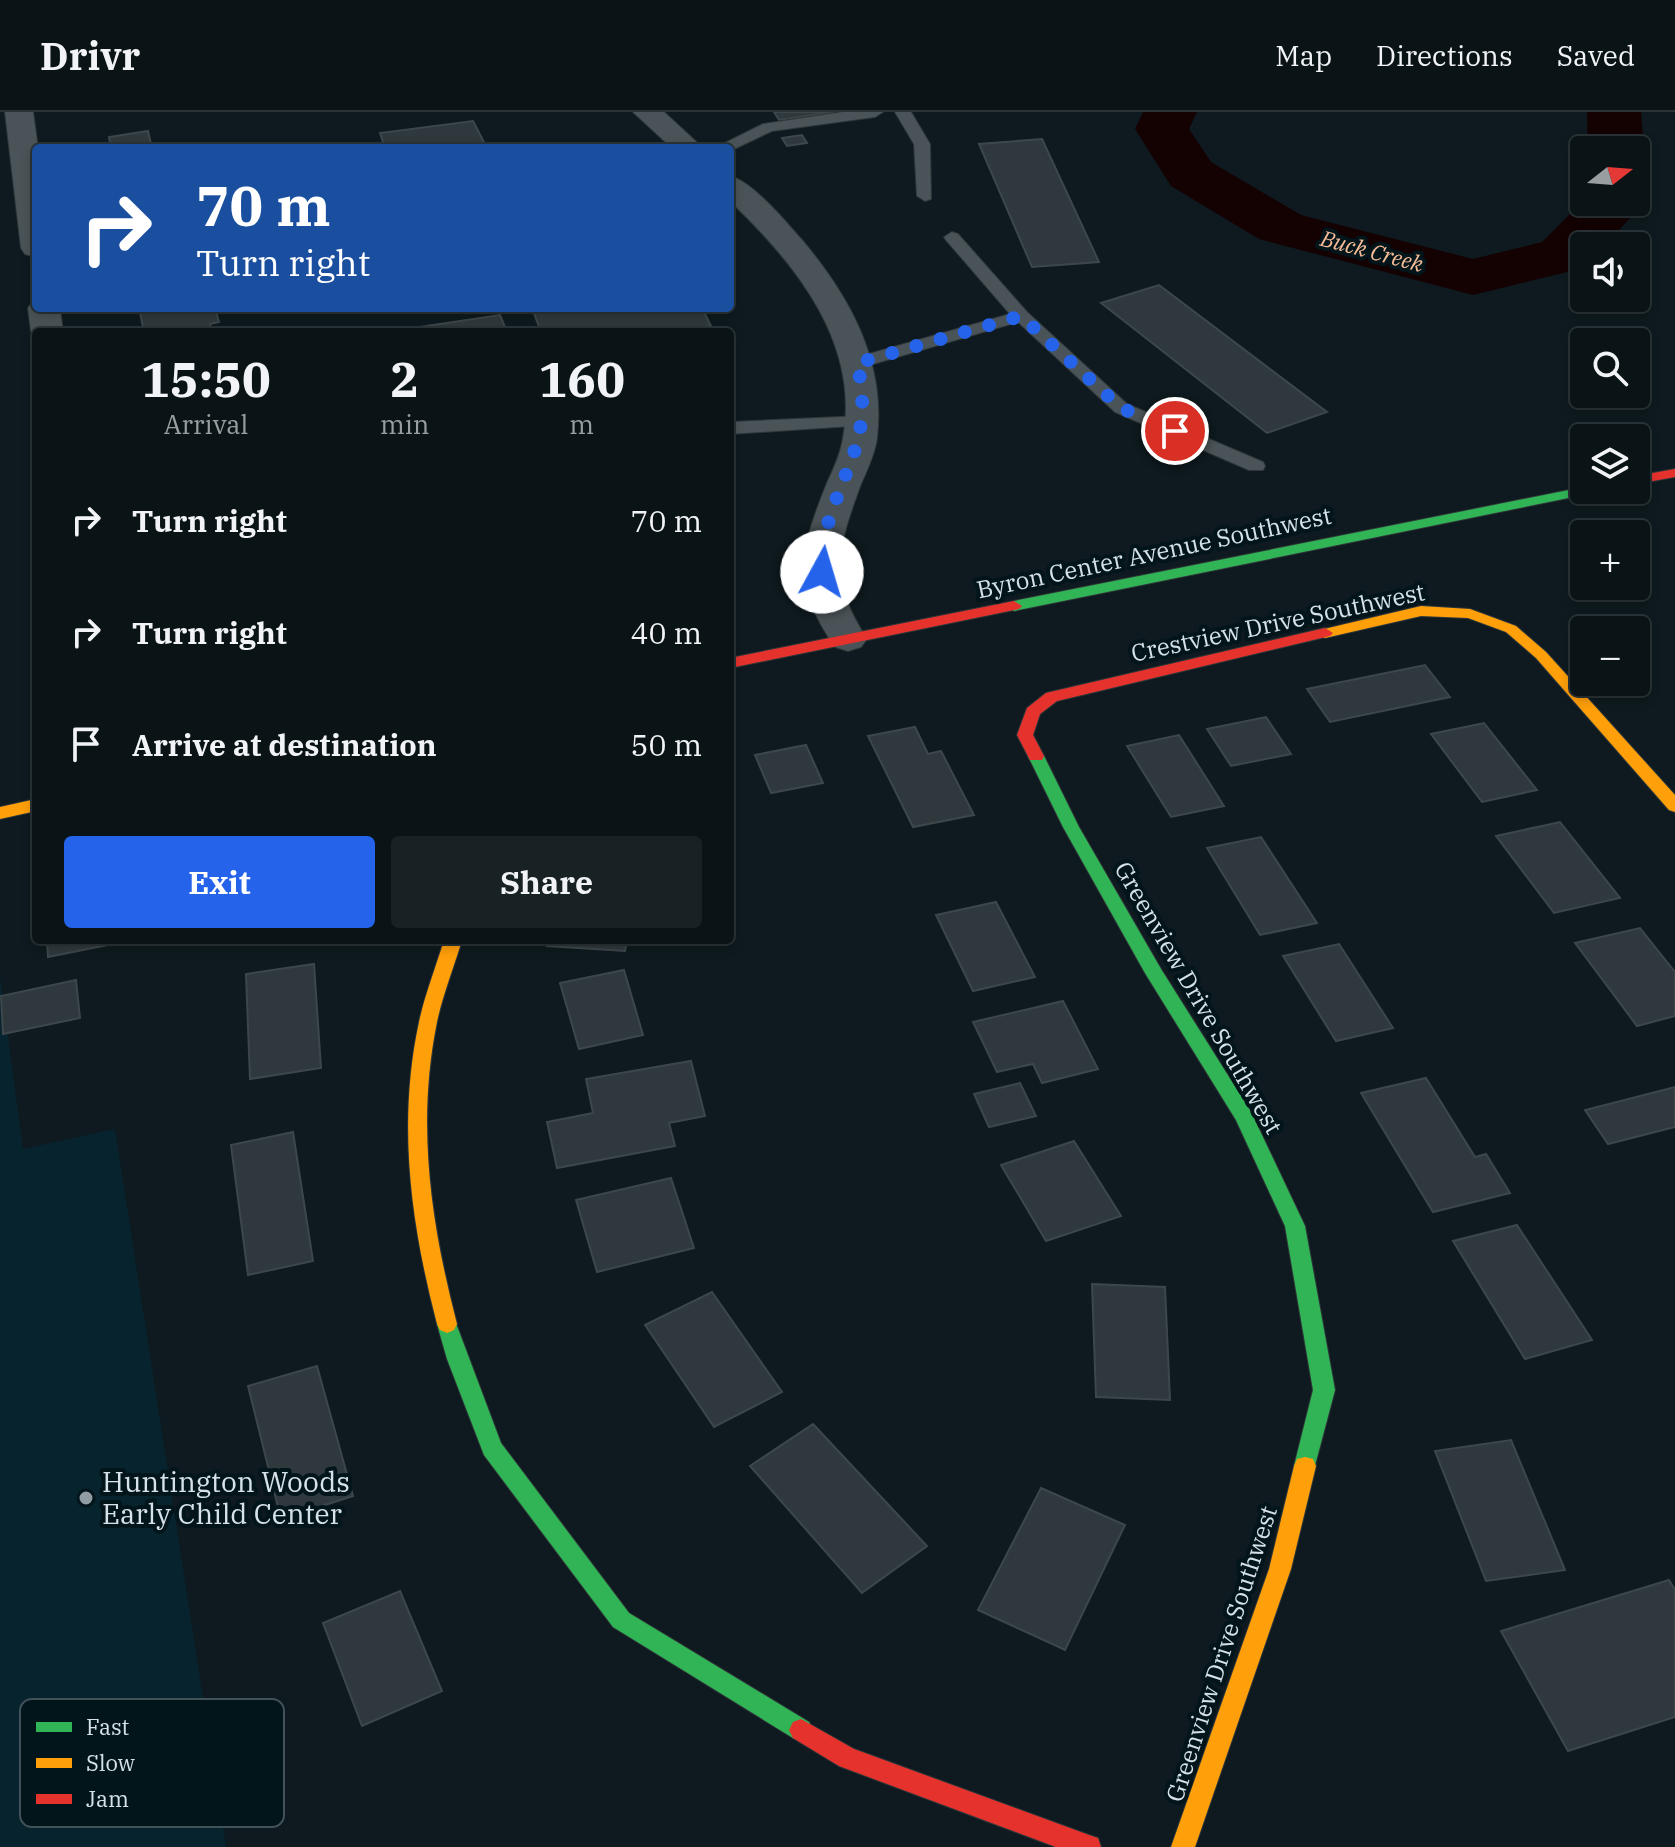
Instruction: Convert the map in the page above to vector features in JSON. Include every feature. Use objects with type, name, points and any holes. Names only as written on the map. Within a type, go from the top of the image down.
[{"type":"street","points":[[19,112],[32,216]]},
{"type":"street","points":[[647,112],[684,144]]},
{"type":"street","points":[[734,189],[768,220],[816,274],[848,329],[857,363],[863,388],[860,440],[825,536],[822,572],[828,606],[848,639]]},
{"type":"street","points":[[1650,477],[1675,473]]},
{"type":"street","name":"Byron Center Avenue Southwest","points":[[734,662],[1570,494]]},
{"type":"street","name":"Crestview Drive Southwest","points":[[1052,697],[1421,611],[1470,614],[1511,629],[1541,655],[1675,806]]},
{"type":"street","name":"Greenview Drive Southwest","points":[[1052,697],[1033,712],[1025,735],[1071,827],[1154,973],[1244,1117],[1295,1226],[1324,1390],[1280,1569],[1183,1847]]},
{"type":"street","points":[[0,813],[32,806]]},
{"type":"street","points":[[452,944],[428,1022],[418,1095],[416,1175],[431,1267],[457,1359],[492,1448],[621,1620],[847,1758],[1089,1847]]},
{"type":"lane","points":[[757,112],[768,127]]},
{"type":"lane","points":[[732,144],[768,127],[875,112]]},
{"type":"lane","points":[[903,112],[922,144],[925,196]]},
{"type":"lane","points":[[952,237],[1021,316],[1121,408],[1256,466]]},
{"type":"lane","points":[[857,363],[1021,316]]},
{"type":"lane","points":[[734,428],[861,421]]},
{"type":"shaded area","name":"Huntington Woods Early Child Center","points":[[0,977],[23,1149],[115,1129],[203,1699],[20,1699],[20,1827],[223,1827],[226,1847],[0,1847]]},
{"type":"building","points":[[774,112],[834,112],[779,120]]},
{"type":"building","points":[[473,121],[485,144],[384,144],[380,133]]},
{"type":"building","points":[[148,131],[151,144],[110,144],[109,137]]},
{"type":"building","points":[[802,135],[807,143],[787,146],[782,138]]},
{"type":"building","points":[[1042,139],[1099,262],[1032,267],[979,144]]},
{"type":"building","points":[[1159,285],[1327,412],[1267,433],[1101,303]]},
{"type":"building","points":[[140,312],[216,312],[219,322],[210,324],[211,328],[143,328]]},
{"type":"building","points":[[534,312],[704,312],[711,326],[697,328],[540,328]]},
{"type":"building","points":[[500,315],[505,328],[413,328]]},
{"type":"building","points":[[1425,665],[1450,697],[1330,722],[1307,689]]},
{"type":"building","points":[[1266,717],[1291,754],[1231,766],[1207,729]]},
{"type":"building","points":[[1484,723],[1537,790],[1482,802],[1431,734]]},
{"type":"building","points":[[915,727],[928,754],[941,751],[974,815],[913,827],[868,736]]},
{"type":"building","points":[[1179,735],[1224,806],[1171,817],[1127,746]]},
{"type":"building","points":[[806,745],[823,783],[771,793],[755,755]]},
{"type":"building","points":[[1560,822],[1620,898],[1554,913],[1496,836]]},
{"type":"building","points":[[1261,837],[1317,923],[1260,935],[1207,848]]},
{"type":"building","points":[[996,902],[1035,977],[973,991],[936,915]]},
{"type":"building","points":[[1640,928],[1675,972],[1675,1016],[1637,1026],[1575,943]]},
{"type":"building","points":[[47,944],[113,944],[48,957]]},
{"type":"building","points":[[548,944],[626,944],[625,951]]},
{"type":"building","points":[[1339,944],[1393,1028],[1336,1041],[1283,956]]},
{"type":"building","points":[[314,964],[321,1068],[250,1079],[246,974]]},
{"type":"building","points":[[624,970],[643,1035],[579,1049],[560,983]]},
{"type":"building","points":[[76,980],[80,1018],[3,1034],[1,996]]},
{"type":"building","points":[[1063,1001],[1098,1069],[1042,1083],[1033,1064],[997,1072],[973,1022]]},
{"type":"building","points":[[691,1061],[705,1116],[669,1123],[675,1146],[557,1168],[547,1122],[593,1113],[586,1079]]},
{"type":"building","points":[[1426,1078],[1475,1157],[1486,1154],[1510,1193],[1433,1212],[1361,1093]]},
{"type":"building","points":[[1020,1083],[1036,1116],[989,1127],[974,1094]]},
{"type":"building","points":[[1675,1087],[1675,1127],[1608,1144],[1585,1110]]},
{"type":"building","points":[[293,1132],[313,1261],[248,1275],[231,1145]]},
{"type":"building","points":[[1074,1141],[1121,1216],[1046,1241],[1001,1165]]},
{"type":"building","points":[[671,1178],[694,1248],[597,1272],[576,1200]]},
{"type":"building","points":[[1517,1225],[1592,1340],[1525,1359],[1453,1241]]},
{"type":"building","points":[[1092,1284],[1165,1287],[1170,1400],[1096,1397]]},
{"type":"building","points":[[712,1292],[782,1392],[714,1427],[645,1325]]},
{"type":"building","points":[[317,1366],[353,1496],[281,1519],[248,1386]]},
{"type":"building","points":[[813,1424],[927,1546],[862,1593],[750,1466]]},
{"type":"building","points":[[1511,1440],[1565,1570],[1486,1581],[1435,1451]]},
{"type":"building","points":[[1041,1488],[1125,1525],[1065,1650],[978,1610]]},
{"type":"building","points":[[1669,1580],[1675,1590],[1675,1717],[1568,1751],[1501,1631]]},
{"type":"building","points":[[400,1591],[442,1691],[362,1726],[323,1623]]},
{"type":"waterway","name":"Buck Creek","points":[[1170,112],[1162,129],[1191,174],[1280,227],[1473,277],[1563,255],[1601,216]]},
{"type":"waterway","name":"Buck Creek","points":[[1614,112],[1615,136]]},
{"type":"traffic: fast","points":[[1014,606],[1570,494]]},
{"type":"traffic: fast","points":[[1036,756],[1071,827],[1154,973],[1244,1117],[1295,1226],[1324,1390],[1305,1466]]},
{"type":"traffic: fast","points":[[447,1324],[457,1359],[492,1448],[621,1620],[801,1730]]},
{"type":"traffic: slow","points":[[1325,633],[1421,611],[1470,614],[1511,629],[1541,655],[1675,806]]},
{"type":"traffic: slow","points":[[0,813],[32,806]]},
{"type":"traffic: slow","points":[[447,1324],[429,1249],[418,1174],[417,1099],[428,1022],[452,944]]},
{"type":"traffic: slow","points":[[1183,1847],[1280,1569],[1305,1466]]},
{"type":"traffic: jam","points":[[1650,477],[1675,473]]},
{"type":"traffic: jam","points":[[734,662],[1014,606]]},
{"type":"traffic: jam","points":[[1036,756],[1025,735],[1033,712],[1052,697],[1325,633]]},
{"type":"traffic: jam","points":[[801,1730],[847,1758],[1089,1847]]},
{"type":"place","name":"Huntington Woods Early Child Center","points":[[86,1498]]},
{"type":"route","points":[[822,572],[825,536],[860,440],[863,388],[857,363],[1021,316],[1121,408],[1175,431]]}]
